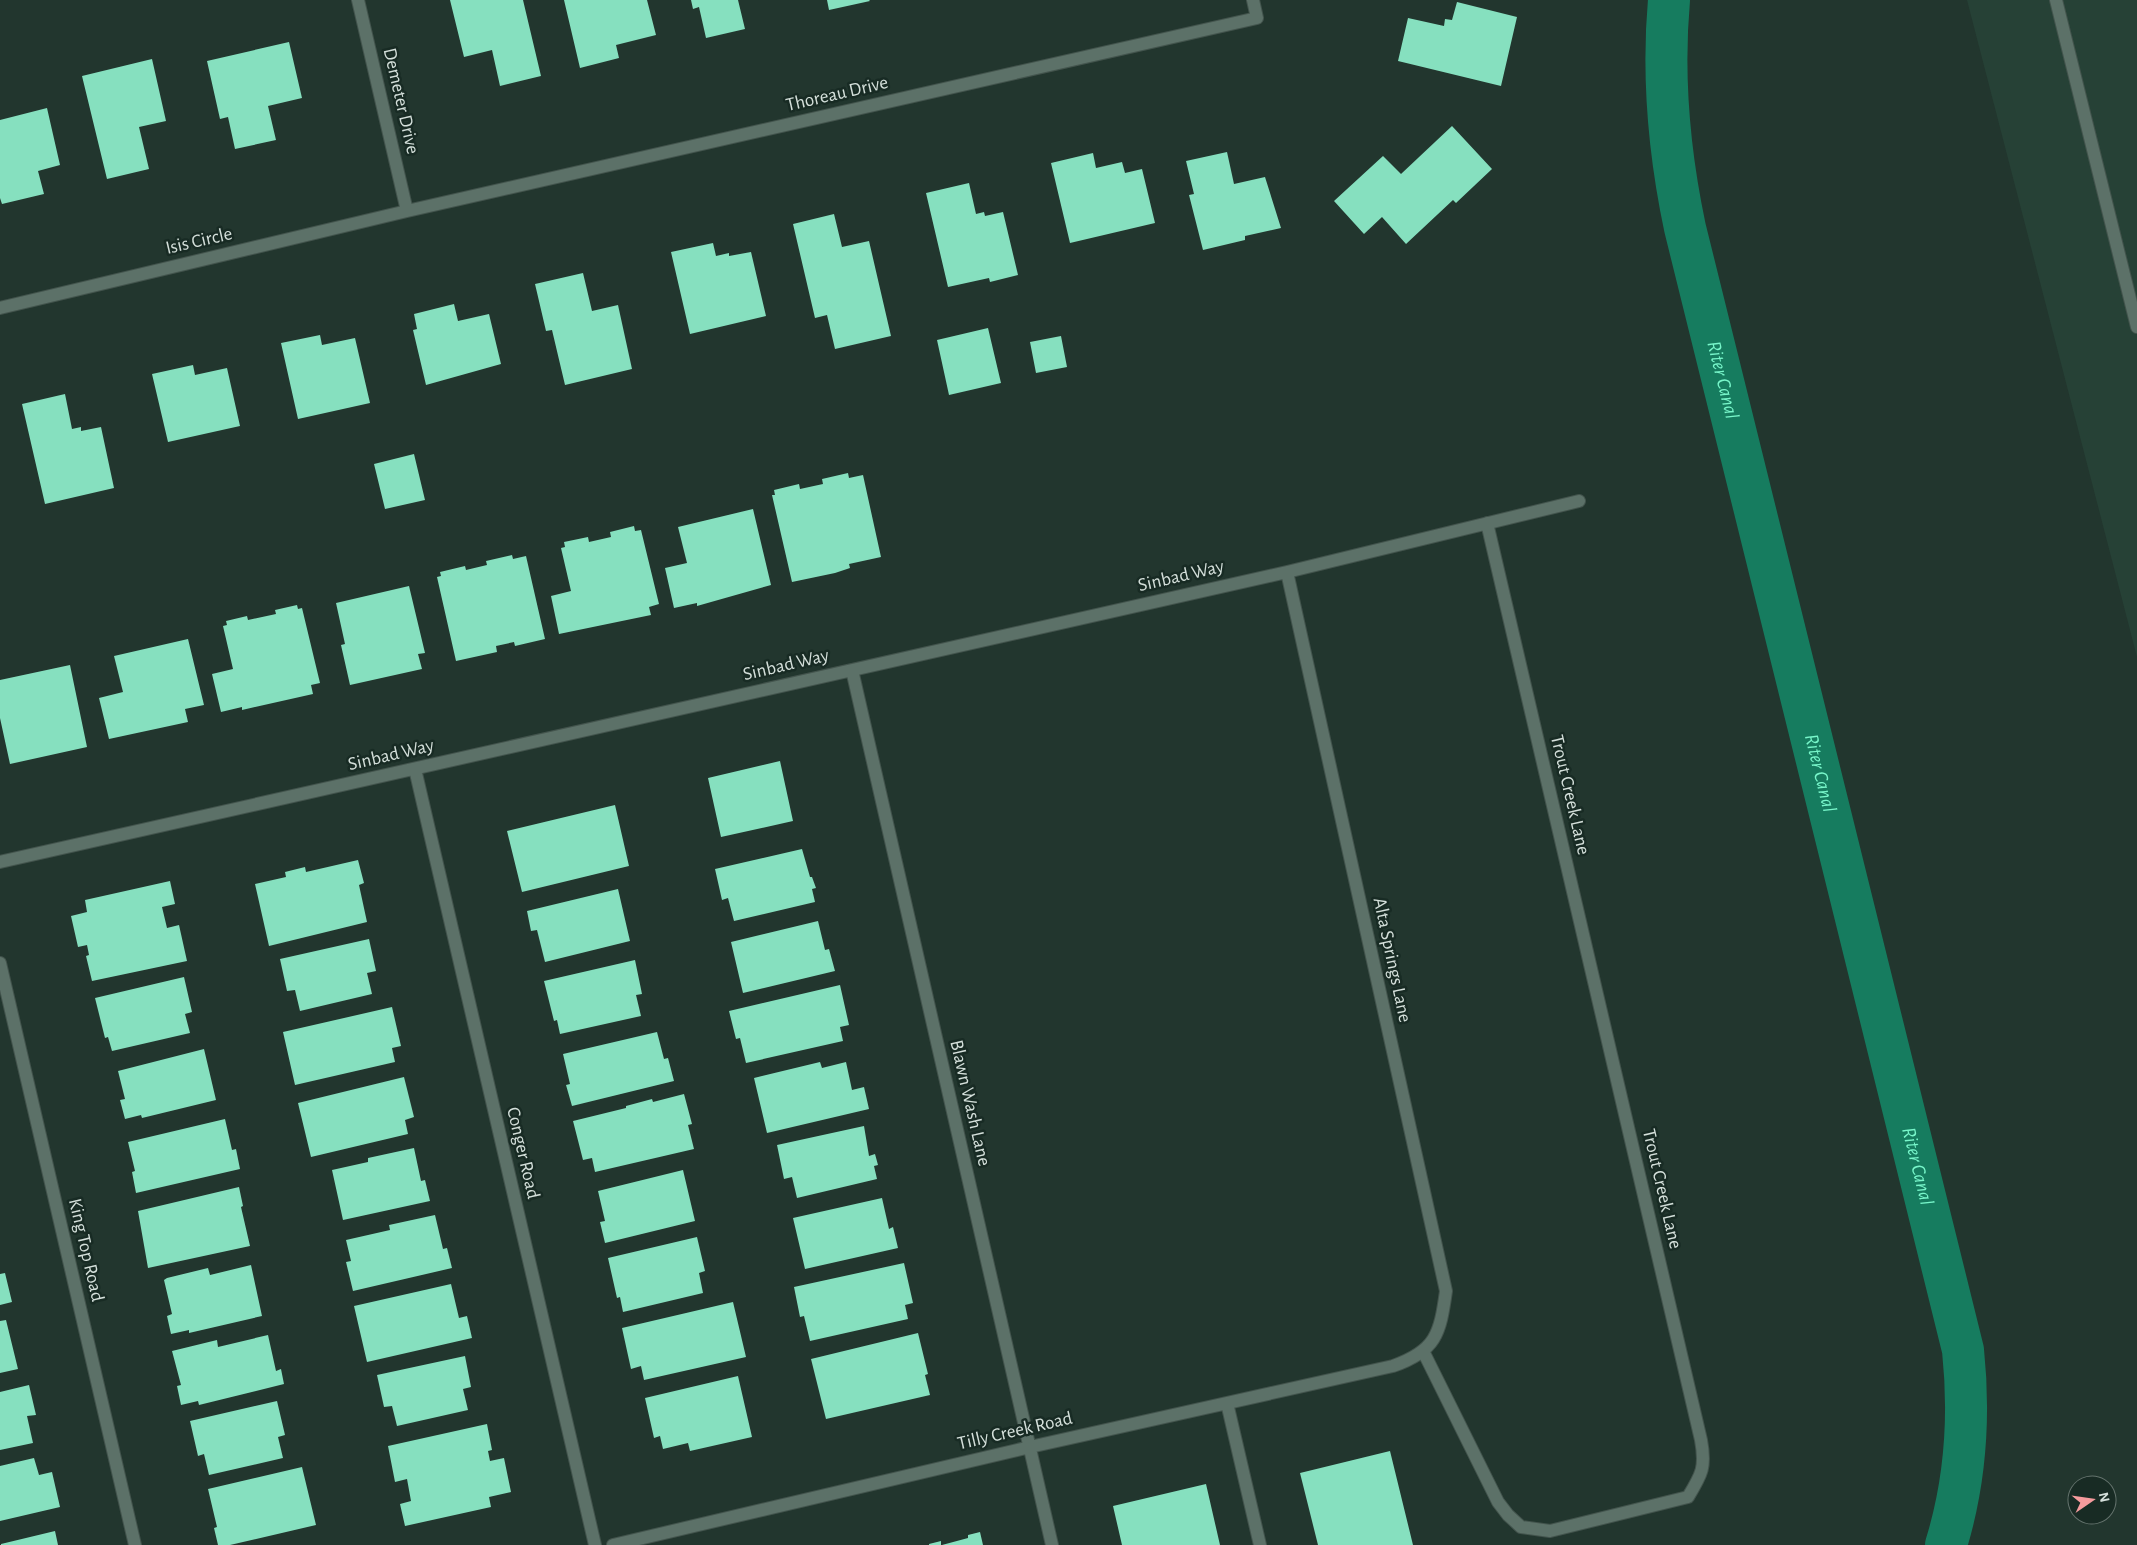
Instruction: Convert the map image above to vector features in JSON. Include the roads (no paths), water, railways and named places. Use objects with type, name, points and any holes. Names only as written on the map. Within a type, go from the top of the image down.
[{"type":"street","name":"Demeter Drive","points":[[358,0],[407,211]]},
{"type":"street","name":"Thoreau Drive","points":[[407,211],[1257,18],[1253,0]]},
{"type":"street","points":[[2056,0],[2137,327]]},
{"type":"street","name":"Isis Circle","points":[[0,308],[407,211]]},
{"type":"street","name":"Sinbad Way","points":[[0,862],[1286,572],[1579,501]]},
{"type":"street","name":"Trout Creek Lane","points":[[1423,1351],[1498,1502],[1521,1527],[1550,1531],[1688,1497],[1703,1474],[1704,1457],[1701,1440],[1487,523]]},
{"type":"street","name":"Alta Springs Lane","points":[[1286,572],[1446,1292],[1441,1325],[1435,1338],[1423,1351]]},
{"type":"street","name":"Blawn Wash Lane","points":[[852,670],[1052,1545]]},
{"type":"street","name":"Conger Road","points":[[415,769],[595,1545]]},
{"type":"street","name":"King Top Road","points":[[0,963],[135,1545]]},
{"type":"street","name":"Tilly Creek Road","points":[[613,1545],[1030,1447],[1393,1366],[1409,1360],[1423,1351]]},
{"type":"street","points":[[1227,1403],[1260,1545]]},
{"type":"waterway","name":"Riter Canal","points":[[1669,0],[1666,58],[1668,115],[1679,200],[1685,228],[1963,1350],[1966,1400],[1965,1448],[1958,1497],[1946,1545]]}]
